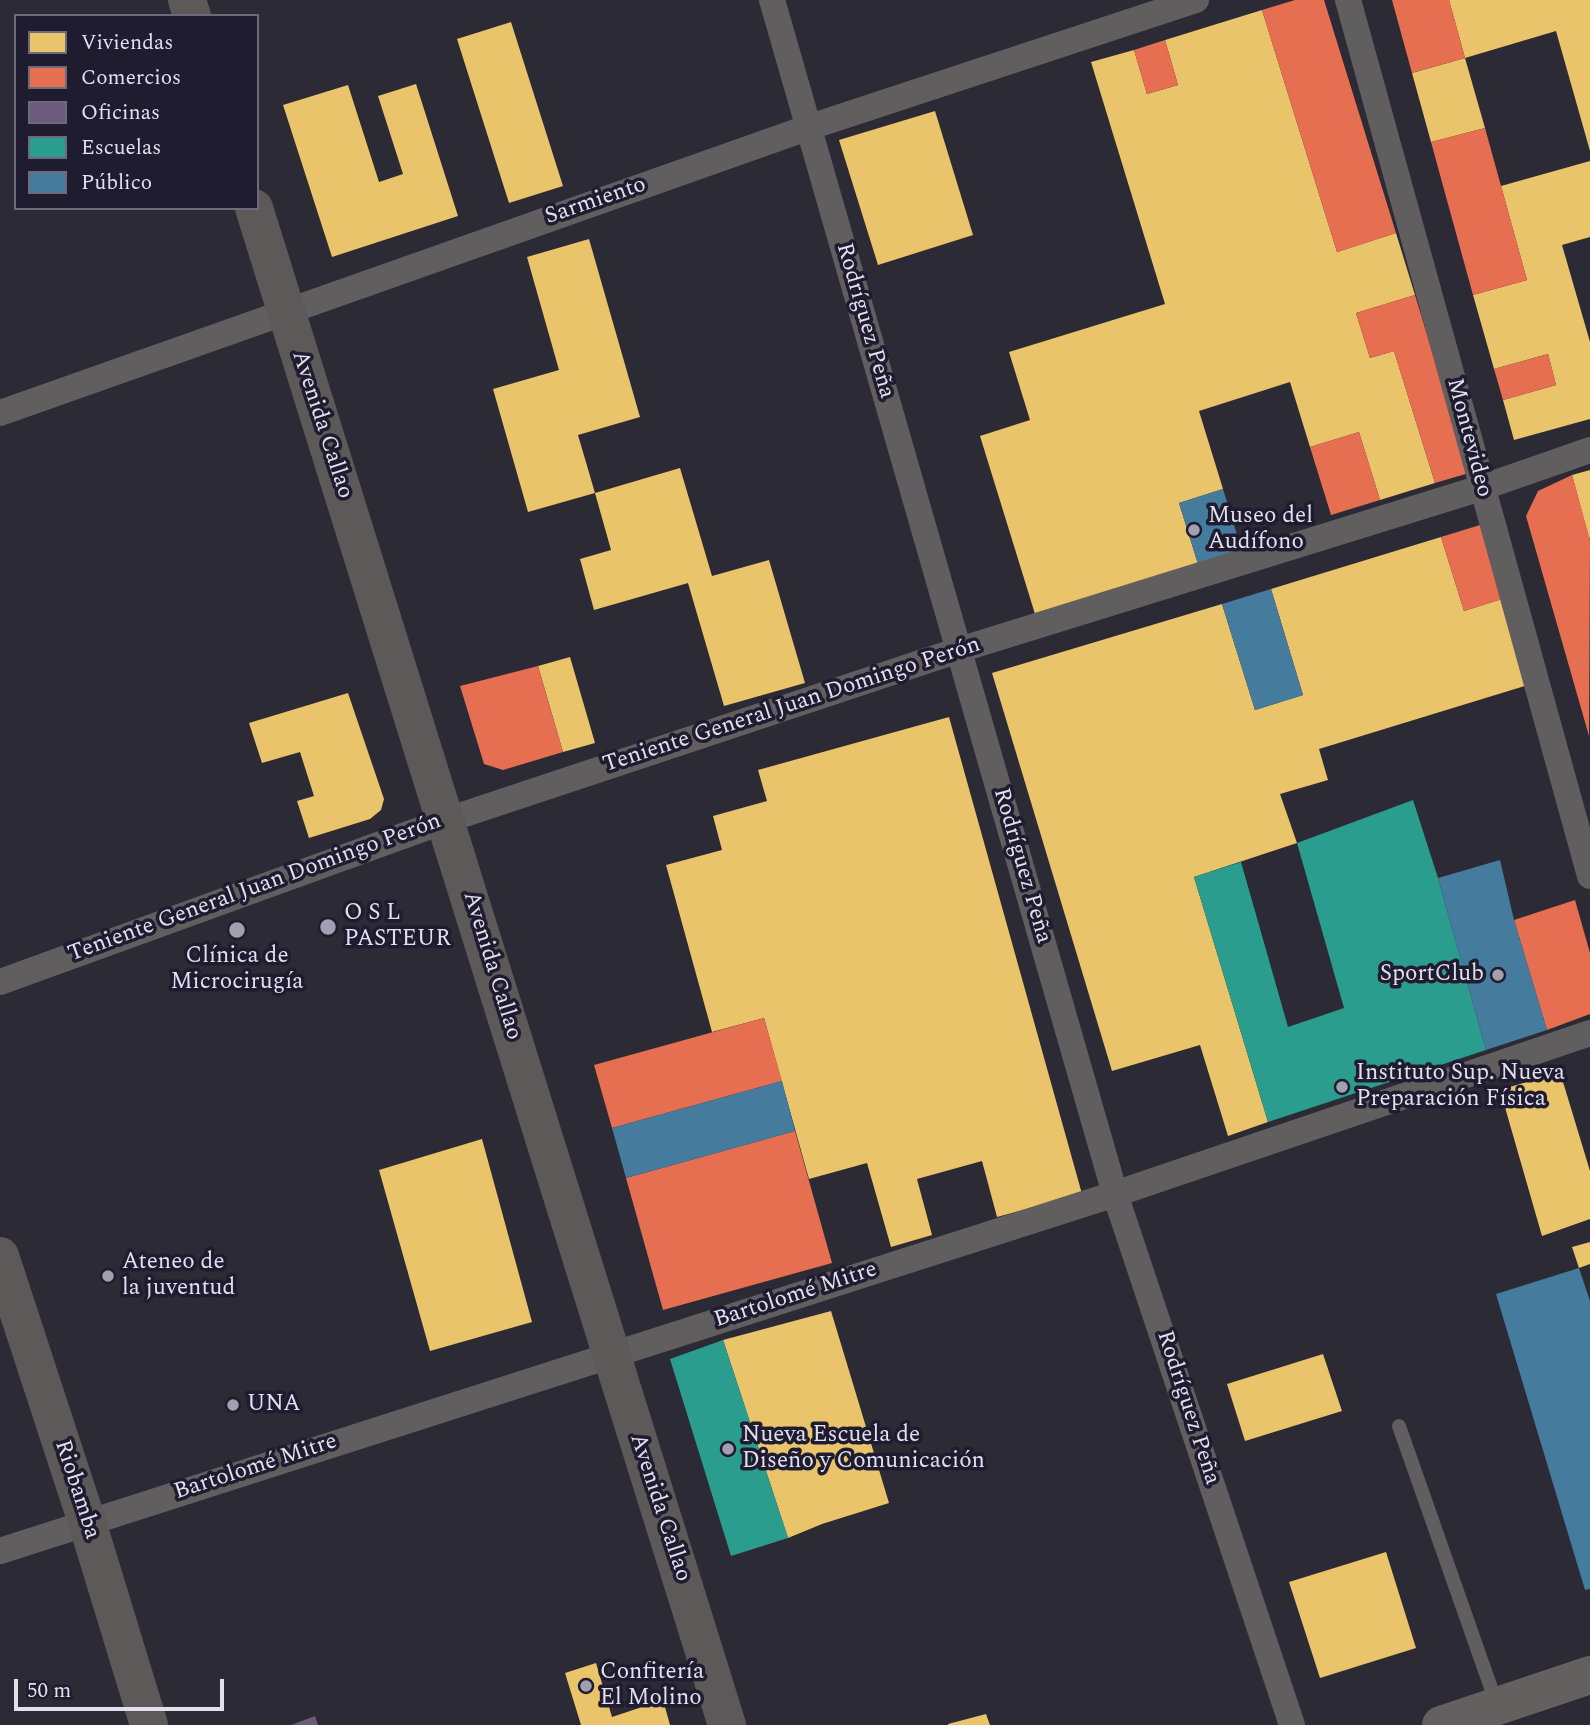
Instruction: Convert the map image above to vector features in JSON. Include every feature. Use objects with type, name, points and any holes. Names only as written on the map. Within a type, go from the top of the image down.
[{"type":"main road","name":"Avenida Callao","points":[[255,210],[727,1725]]},
{"type":"main road","name":"Riobamba","points":[[0,1256],[87,1522],[149,1725]]},
{"type":"main road","points":[[1441,1725],[1590,1675]]},
{"type":"street","name":"Rodríguez Peña","points":[[772,0],[1115,1194],[1292,1725]]},
{"type":"street","name":"Sarmiento","points":[[0,413],[807,128],[1196,0]]},
{"type":"street","name":"Montevideo","points":[[1348,0],[1590,876]]},
{"type":"street","name":"Teniente General Juan Domingo Perón","points":[[0,982],[447,820],[959,650],[1481,488],[1590,450]]},
{"type":"street","name":"Bartolomé Mitre","points":[[0,1551],[1115,1194],[1590,1033]]},
{"type":"lane","points":[[1399,1426],[1497,1706]]},
{"type":"building: Viviendas","points":[[1449,0],[1590,0],[1590,151],[1556,31],[1465,58]]},
{"type":"building: Viviendas","points":[[1262,10],[1337,252],[1396,233],[1415,295],[1356,313],[1370,358],[1394,351],[1435,483],[1380,500],[1359,432],[1310,447],[1290,382],[1199,411],[1223,489],[1179,503],[1198,564],[1035,614],[980,436],[1030,420],[1009,352],[1165,304],[1091,62],[1134,50],[1147,94],[1178,85],[1165,40]]},
{"type":"building: Viviendas","points":[[511,22],[563,186],[509,203],[457,39]]},
{"type":"building: Viviendas","points":[[1465,58],[1485,128],[1431,142],[1412,73]]},
{"type":"building: Viviendas","points":[[416,84],[458,216],[332,257],[283,105],[348,85],[379,182],[403,174],[378,96]]},
{"type":"building: Viviendas","points":[[935,111],[973,235],[878,265],[839,140]]},
{"type":"building: Viviendas","points":[[1590,161],[1590,237],[1562,245],[1590,342],[1590,419],[1514,440],[1503,400],[1556,385],[1548,354],[1494,369],[1473,295],[1527,280],[1501,186]]},
{"type":"building: Viviendas","points":[[589,239],[640,417],[578,435],[595,493],[528,512],[493,389],[559,370],[527,257]]},
{"type":"building: Viviendas","points":[[680,468],[712,576],[769,560],[805,683],[724,706],[688,583],[594,610],[580,559],[611,550],[595,493]]},
{"type":"building: Viviendas","points":[[1590,470],[1590,538],[1589,538],[1572,475]]},
{"type":"building: Viviendas","points":[[1441,537],[1464,611],[1502,599],[1528,685],[1319,749],[1328,780],[1280,794],[1297,843],[1194,877],[1268,1122],[1228,1136],[1200,1045],[1112,1071],[992,673],[1222,604],[1255,710],[1303,695],[1271,589]]},
{"type":"building: Viviendas","points":[[570,657],[595,743],[563,752],[538,666]]},
{"type":"building: Viviendas","points":[[348,693],[384,799],[381,810],[370,819],[309,838],[297,801],[314,796],[300,752],[262,763],[249,723]]},
{"type":"building: Viviendas","points":[[949,717],[1082,1194],[997,1217],[982,1161],[917,1179],[932,1235],[891,1247],[867,1163],[809,1179],[764,1018],[712,1032],[666,865],[722,850],[713,816],[767,801],[758,770]]},
{"type":"building: Viviendas","points":[[1560,1072],[1590,1171],[1590,1219],[1542,1236],[1500,1090]]},
{"type":"building: Viviendas","points":[[482,1139],[532,1322],[430,1351],[379,1170]]},
{"type":"building: Viviendas","points":[[1590,1242],[1590,1264],[1579,1268],[1572,1247]]},
{"type":"building: Viviendas","points":[[831,1311],[889,1503],[788,1538],[723,1340]]},
{"type":"building: Viviendas","points":[[1323,1354],[1342,1411],[1245,1441],[1227,1384]]},
{"type":"building: Viviendas","points":[[1386,1552],[1416,1648],[1320,1678],[1289,1582]]},
{"type":"building: Viviendas","name":"Confitería El Molino","points":[[596,1663],[612,1717],[663,1700],[670,1725],[581,1725],[565,1673]]},
{"type":"building: Viviendas","points":[[986,1714],[990,1725],[948,1725],[948,1724]]},
{"type":"building: Comercios","points":[[1295,0],[1324,0],[1396,233],[1337,252],[1262,10]]},
{"type":"building: Comercios","points":[[1392,0],[1449,0],[1465,58],[1412,73]]},
{"type":"building: Comercios","points":[[1165,40],[1178,85],[1147,94],[1134,50]]},
{"type":"building: Comercios","points":[[1485,128],[1527,280],[1473,295],[1431,142]]},
{"type":"building: Comercios","points":[[1415,295],[1469,473],[1435,483],[1394,351],[1370,358],[1356,313]]},
{"type":"building: Comercios","points":[[1548,354],[1556,385],[1503,400],[1494,369]]},
{"type":"building: Comercios","points":[[1359,432],[1380,500],[1331,515],[1310,447]]},
{"type":"building: Comercios","points":[[1572,475],[1590,540],[1589,736],[1526,516],[1538,491]]},
{"type":"building: Comercios","points":[[1480,525],[1502,599],[1464,611],[1441,537]]},
{"type":"building: Comercios","points":[[538,666],[563,752],[503,770],[484,764],[460,686]]},
{"type":"building: Comercios","points":[[1575,900],[1590,953],[1590,1014],[1547,1030],[1514,920]]},
{"type":"building: Comercios","points":[[764,1018],[782,1081],[612,1128],[594,1065]]},
{"type":"building: Comercios","points":[[795,1131],[832,1263],[663,1310],[626,1178]]},
{"type":"building: Oficinas","points":[[315,1716],[318,1725],[291,1725]]},
{"type":"building: Escuelas","points":[[1413,800],[1438,878],[1486,1050],[1268,1122],[1194,877],[1241,862],[1288,1027],[1344,1008],[1297,843]]},
{"type":"building: Escuelas","name":"Nueva Escuela de Diseño y Comunicación","points":[[723,1340],[788,1538],[731,1556],[670,1359]]},
{"type":"building: Público","points":[[1223,489],[1242,551],[1198,564],[1179,503]]},
{"type":"building: Público","points":[[1271,589],[1303,695],[1255,710],[1222,604]]},
{"type":"building: Público","name":"SportClub","points":[[1500,860],[1514,920],[1547,1030],[1486,1050],[1438,878]]},
{"type":"building: Público","points":[[782,1081],[795,1131],[626,1178],[612,1128]]},
{"type":"building: Público","points":[[1579,1268],[1590,1301],[1590,1589],[1585,1590],[1496,1294]]},
{"type":"place","name":"Museo del Audífono","points":[[1194,530]]},
{"type":"place","name":"O S L PASTEUR","points":[[328,927]]},
{"type":"place","name":"Clínica de Microcirugía","points":[[237,930]]},
{"type":"place","name":"SportClub","points":[[1498,975]]},
{"type":"place","name":"Instituto Sup. Nueva Preparación Física","points":[[1342,1087]]},
{"type":"place","name":"Ateneo de la juventud","points":[[108,1276]]},
{"type":"place","name":"UNA","points":[[233,1405]]},
{"type":"place","name":"Nueva Escuela de Diseño y Comunicación","points":[[728,1449]]},
{"type":"place","name":"Confitería El Molino","points":[[586,1686]]}]
